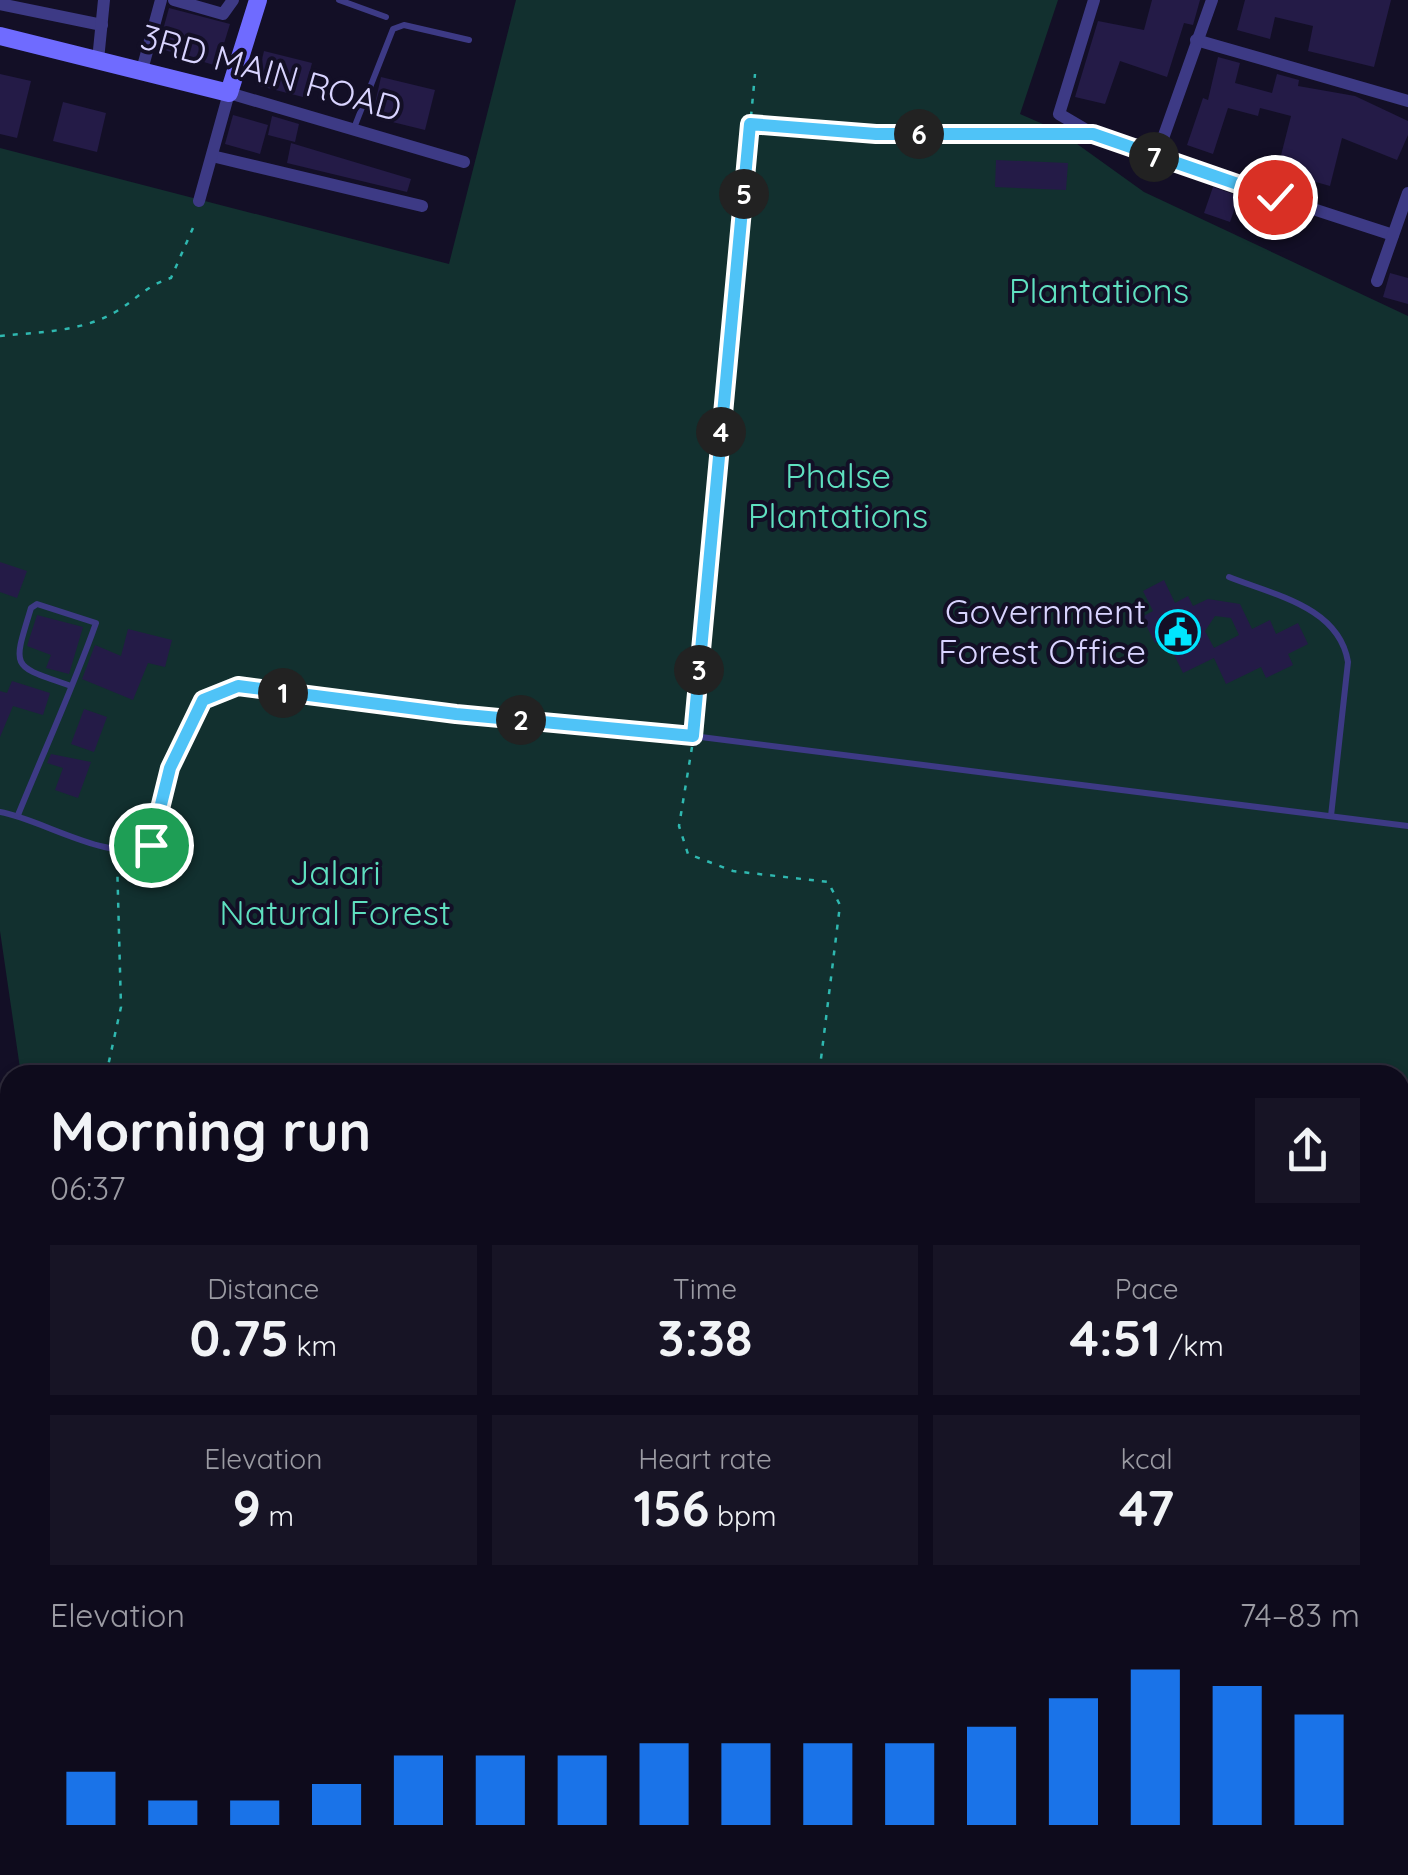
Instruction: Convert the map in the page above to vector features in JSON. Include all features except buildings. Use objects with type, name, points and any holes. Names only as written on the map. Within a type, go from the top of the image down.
[{"type":"street","points":[[98,60],[104,0]]},
{"type":"street","points":[[142,70],[161,0]]},
{"type":"street","points":[[174,0],[223,14],[233,0]]},
{"type":"street","points":[[199,202],[258,0]]},
{"type":"street","points":[[1094,0],[1059,114],[1093,134],[1156,158],[1394,235]]},
{"type":"street","points":[[1156,158],[1212,0]]},
{"type":"street","points":[[0,4],[102,25]]},
{"type":"street","name":"3RD MAIN ROAD","points":[[0,36],[229,92],[464,162]]},
{"type":"street","points":[[1196,40],[1408,101]]},
{"type":"street","points":[[212,156],[422,206]]},
{"type":"street","points":[[1377,281],[1408,193]]},
{"type":"lane","points":[[339,0],[386,17]]},
{"type":"lane","points":[[354,130],[393,29],[404,26],[469,40]]},
{"type":"lane","points":[[1229,576],[1323,615],[1345,644],[1348,662],[1331,816]]},
{"type":"lane","points":[[18,815],[71,686],[96,624],[37,604],[31,608],[17,652],[20,663],[26,670],[71,686]]},
{"type":"lane","points":[[0,812],[117,848],[137,852],[151,845],[170,768],[203,700],[238,686],[456,714],[693,736],[1408,826]]},
{"type":"path","points":[[755,74],[693,736],[679,826],[688,854],[733,871],[828,882],[840,905],[820,1065]]},
{"type":"path","points":[[750,124],[876,134],[1059,131]]},
{"type":"path","points":[[0,336],[66,330],[117,311],[146,286],[171,278],[196,221]]},
{"type":"path","points":[[108,1065],[122,1007],[117,848]]},
{"type":"green space","points":[[516,0],[1058,0],[1020,114],[1059,131],[1144,192],[1408,316],[1408,1065],[20,1065],[0,931],[0,148],[449,264]]},
{"type":"place","name":"Government Forest Office","points":[[1178,632]]},
{"type":"route","points":[[151,845],[170,768],[203,700],[238,686],[456,714],[693,736],[750,124],[876,134],[1093,134],[1275,197]]},
{"type":"park label","name":"Plantations","points":[[1099,291]]},
{"type":"park label","name":"Phalse Plantations","points":[[838,496]]},
{"type":"park label","name":"Jalari Natural Forest","points":[[335,893]]}]
